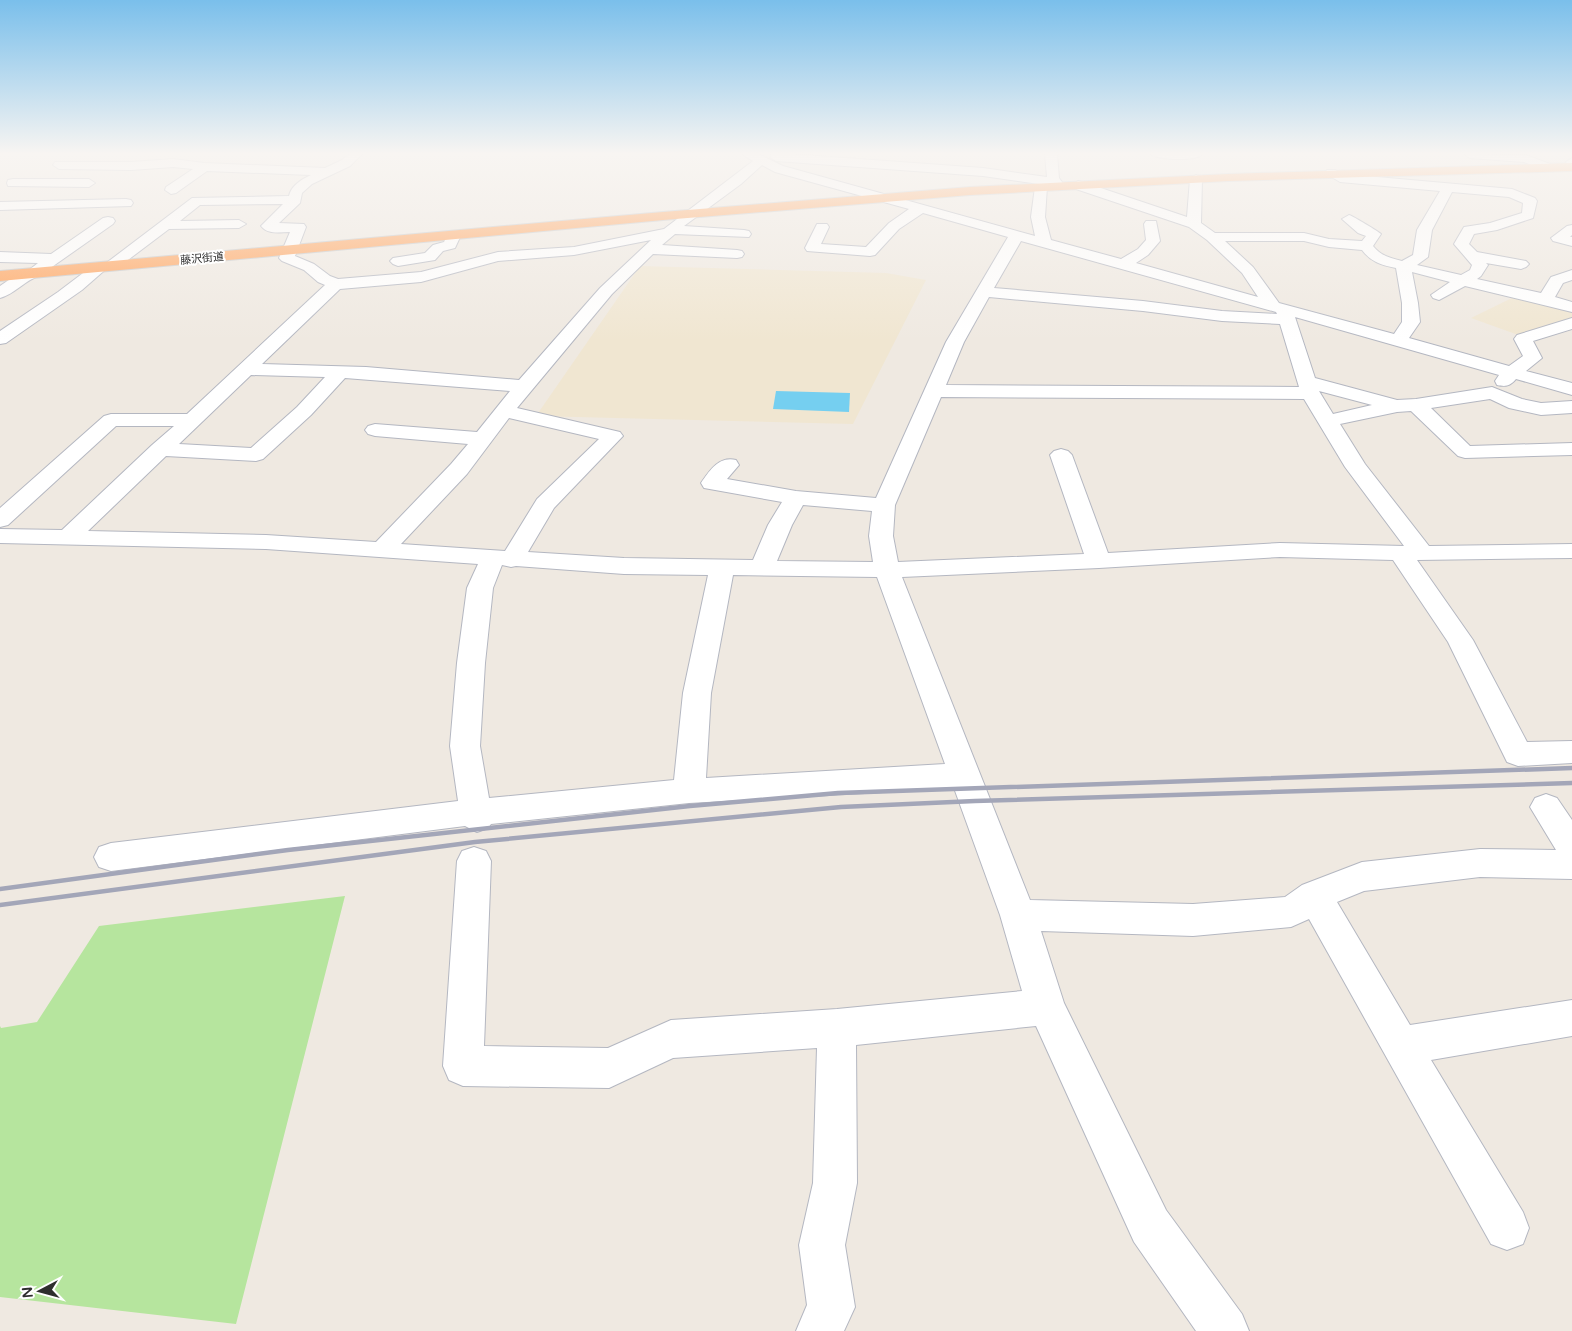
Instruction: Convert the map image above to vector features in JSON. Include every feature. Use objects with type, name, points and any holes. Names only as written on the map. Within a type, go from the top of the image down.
[{"type":"highway","name":"藤沢街道","points":[[0,276],[659,216]]},
{"type":"street","points":[[0,339],[177,216]]},
{"type":"street","points":[[278,216],[268,226],[299,227],[287,258],[309,267],[324,279],[336,284],[391,281],[421,277],[476,261],[574,251],[671,231],[744,234]]},
{"type":"street","points":[[381,551],[460,469],[524,386],[606,292],[649,249],[691,216]]},
{"type":"street","points":[[822,228],[812,248],[870,252],[892,226],[906,216]]},
{"type":"street","points":[[951,216],[1124,264],[1281,311],[1399,340],[1572,389]]},
{"type":"street","points":[[1038,216],[1031,239],[983,292],[955,342],[884,504],[882,536],[888,570],[1018,915],[1046,1007],[1150,1226],[1224,1331]]},
{"type":"street","points":[[1171,216],[1194,224],[1212,237],[1248,270],[1281,311],[1308,387],[1411,553],[1460,640],[1518,754],[1572,752]]},
{"type":"street","points":[[1194,224],[1196,216]]},
{"type":"street","points":[[1403,266],[1420,256],[1419,245],[1431,216]]},
{"type":"street","points":[[1439,295],[1476,273],[1480,265],[1461,244],[1469,230],[1492,227],[1525,216]]},
{"type":"street","points":[[1349,219],[1363,230],[1374,234],[1366,246]]},
{"type":"street","points":[[0,293],[55,259],[108,221]]},
{"type":"street","points":[[166,224],[238,224]]},
{"type":"street","points":[[1124,264],[1143,252],[1153,241],[1151,224]]},
{"type":"street","points":[[1572,230],[1558,238],[1572,242]]},
{"type":"street","points":[[382,263],[430,257],[438,248],[450,245],[454,234]]},
{"type":"street","points":[[1212,237],[1304,237],[1329,243],[1366,246],[1373,255],[1381,260],[1546,299],[1571,320],[1523,339],[1533,358],[1512,372],[1492,393]]},
{"type":"street","points":[[649,249],[737,254]]},
{"type":"street","points":[[1471,256],[1521,264]]},
{"type":"street","points":[[0,257],[55,259]]},
{"type":"street","points":[[309,267],[328,266]]},
{"type":"street","points":[[1399,340],[1411,322],[1410,303],[1403,266]]},
{"type":"street","points":[[1546,299],[1557,280],[1572,275]]},
{"type":"street","points":[[67,538],[159,449],[336,284]]},
{"type":"street","points":[[983,292],[1143,306],[1222,316],[1281,311]]},
{"type":"street","points":[[246,369],[340,372],[524,386]]},
{"type":"street","points":[[159,449],[256,455],[304,411],[340,372]]},
{"type":"street","points":[[934,391],[1308,387],[1406,406],[1465,452],[1567,435]]},
{"type":"street","points":[[1328,421],[1406,406],[1492,393],[1516,404],[1541,409],[1572,406]]},
{"type":"street","points":[[1541,409],[1567,435]]},
{"type":"street","points":[[477,815],[466,746],[471,663],[480,588],[545,504],[613,436],[505,411]]},
{"type":"street","points":[[0,520],[111,420],[190,420]]},
{"type":"street","points":[[375,430],[483,439]]},
{"type":"street","points":[[1061,455],[1099,561]]},
{"type":"street","points":[[728,464],[712,483],[796,498],[884,504]]},
{"type":"street","points":[[762,567],[780,525],[796,498]]},
{"type":"street","points":[[0,536],[266,542],[624,566],[888,570],[1099,561],[1280,550],[1411,553],[1572,551]]},
{"type":"street","points":[[689,791],[698,693],[722,566]]},
{"type":"street","points":[[111,857],[689,791],[965,775]]},
{"type":"street","points":[[1546,806],[1572,847]]},
{"type":"street","points":[[474,861],[463,1066],[609,1068],[671,1039],[837,1028],[1046,1007]]},
{"type":"street","points":[[1018,915],[1193,920],[1291,912],[1314,896],[1362,877],[1480,862],[1572,865]]},
{"type":"street","points":[[1314,896],[1507,1228]]},
{"type":"street","points":[[1401,1046],[1572,1018]]},
{"type":"street","points":[[820,1331],[831,1307],[822,1245],[835,1182],[837,1028]]},
{"type":"shaded area","points":[[640,266],[886,273],[926,280],[853,424],[536,416]]},
{"type":"shaded area","points":[[1516,296],[1572,311],[1572,319],[1524,337],[1471,318]]},
{"type":"green space","points":[[345,896],[236,1324],[0,1297],[0,1026],[1,1028],[37,1022],[99,926]]},
{"type":"water","points":[[776,391],[850,393],[849,412],[773,409]]},
{"type":"railway","points":[[0,889],[288,850],[690,806],[838,793],[1572,768]]},
{"type":"railway","points":[[0,905],[475,842],[841,807],[975,801],[1572,783]]}]
